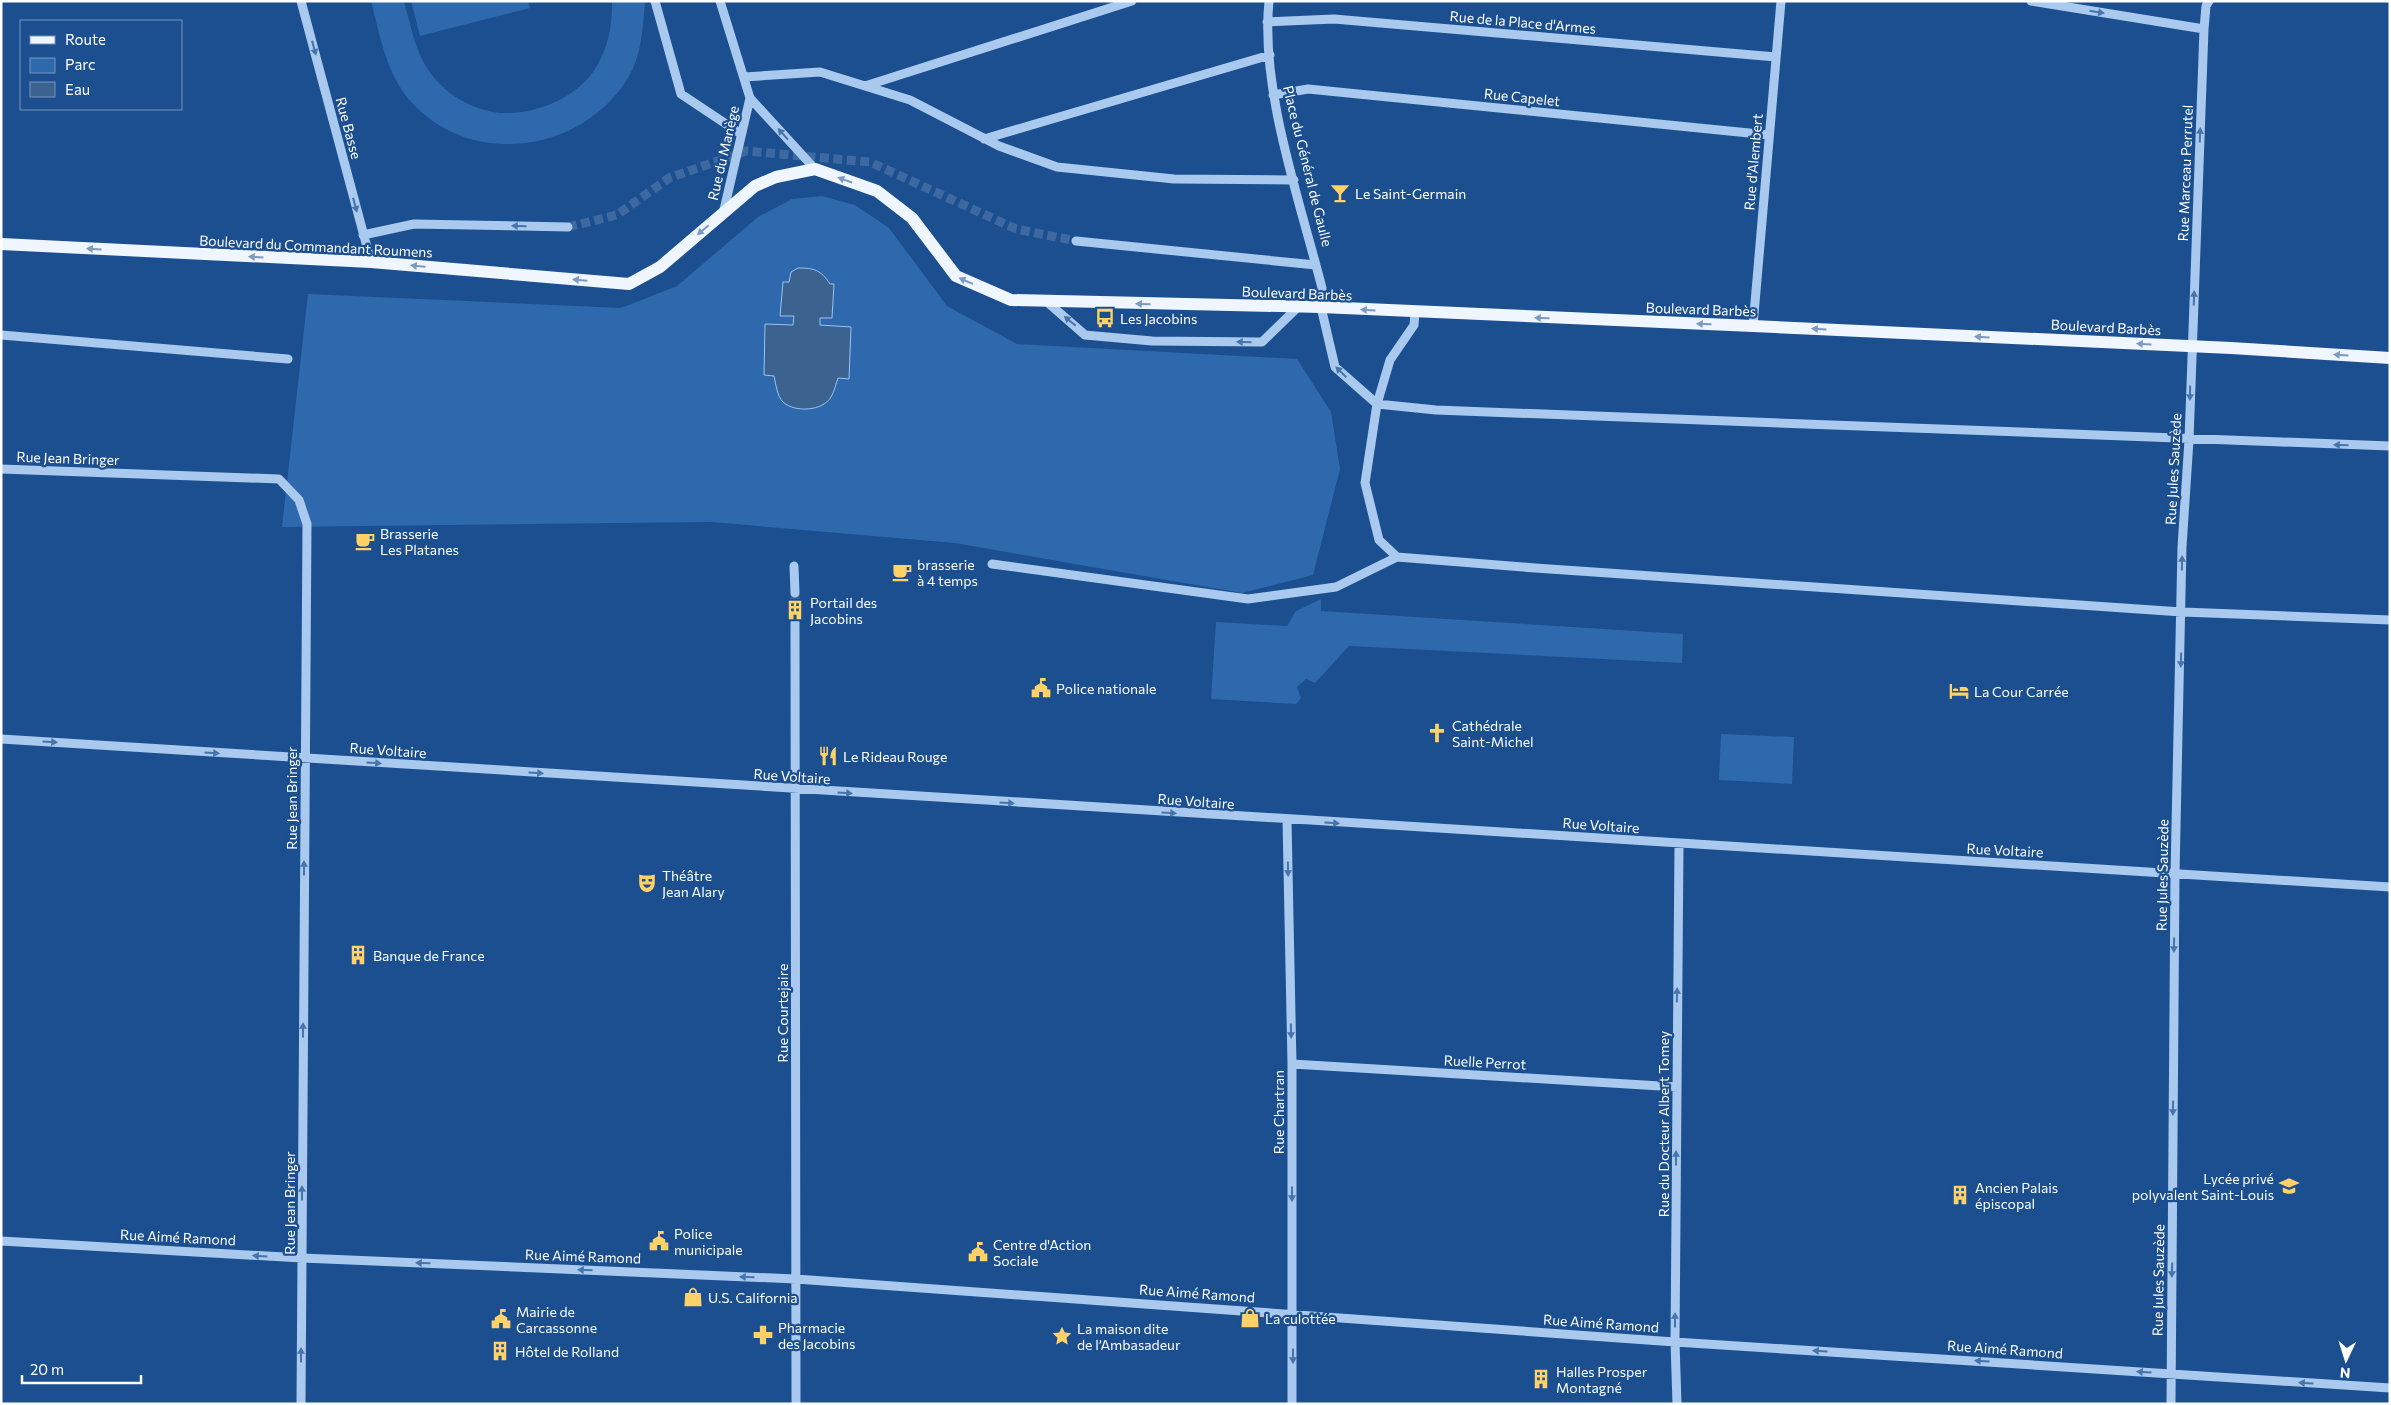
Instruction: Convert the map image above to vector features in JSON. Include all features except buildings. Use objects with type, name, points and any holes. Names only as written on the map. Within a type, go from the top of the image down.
[{"type":"main road","name":"Boulevard Barbès","points":[[815,169],[877,191],[912,218],[956,276],[1011,300],[1322,308],[1753,326],[2193,346],[2390,358]]},
{"type":"main road","points":[[723,214],[755,186],[776,177],[815,169]]},
{"type":"main road","name":"Boulevard du Commandant Roumens","points":[[1,244],[371,262],[629,284],[660,267],[723,214]]},
{"type":"street","name":"Rue Basse","points":[[301,1],[371,262]]},
{"type":"street","points":[[655,1],[681,94],[741,134]]},
{"type":"street","name":"Rue du Manège","points":[[720,1],[750,98],[815,169]]},
{"type":"street","points":[[864,86],[1132,1]]},
{"type":"street","name":"Place du Général de Gaulle","points":[[1270,1],[1267,22],[1273,95],[1322,288],[1322,308],[1335,367],[1377,404]]},
{"type":"street","name":"Rue d'Alembert","points":[[1753,326],[1781,1]]},
{"type":"street","points":[[2031,1],[2204,29]]},
{"type":"street","name":"Rue Marceau Perrutel","points":[[2193,346],[2204,29],[2206,6],[2209,1]]},
{"type":"street","name":"Rue de la Place d'Armes","points":[[1267,22],[1334,20],[1776,57]]},
{"type":"street","points":[[984,139],[1270,55]]},
{"type":"street","points":[[744,77],[820,72],[910,100],[999,146],[1057,167],[1174,179],[1294,180]]},
{"type":"street","name":"Rue Capelet","points":[[1273,95],[1308,89],[1769,135]]},
{"type":"street","name":"Rue du Manège","points":[[723,214],[750,98]]},
{"type":"street","points":[[363,234],[414,224],[568,227]]},
{"type":"street","points":[[1076,241],[1316,265]]},
{"type":"street","points":[[1046,302],[1086,335],[1152,341],[1262,342],[1297,308]]},
{"type":"street","points":[[1397,557],[1379,540],[1365,484],[1377,404],[1390,360],[1414,324],[1415,313]]},
{"type":"street","points":[[1,335],[288,359]]},
{"type":"street","name":"Rue Jules Sauzède","points":[[2171,1404],[2175,874],[2182,547],[2193,346]]},
{"type":"street","points":[[1377,404],[1436,410],[2189,440],[2390,446]]},
{"type":"street","name":"Rue Jean Bringer","points":[[1,469],[280,479],[299,500],[307,524],[301,1404]]},
{"type":"street","points":[[992,564],[1248,599],[1336,587],[1397,557],[2182,612],[2390,620]]},
{"type":"street","points":[[794,566],[794,593]]},
{"type":"street","name":"Rue Courtejaire","points":[[795,623],[796,1404]]},
{"type":"street","name":"Rue Voltaire","points":[[1,739],[2390,888]]},
{"type":"street","name":"Rue Chartran","points":[[1287,820],[1292,1064],[1292,1404]]},
{"type":"street","name":"Rue du Docteur Albert Tomey","points":[[1676,1404],[1676,1087],[1679,844]]},
{"type":"street","name":"Ruelle Perrot","points":[[1292,1064],[1676,1087]]},
{"type":"street","name":"Rue Aimé Ramond","points":[[1,1241],[302,1258],[796,1279],[1293,1313],[1675,1342],[2390,1388]]},
{"type":"green space","points":[[371,1],[404,1],[416,46],[426,66],[440,84],[454,96],[480,109],[508,113],[521,112],[549,105],[574,91],[593,72],[606,46],[612,16],[612,1],[645,1],[641,41],[633,69],[609,102],[585,122],[558,135],[529,142],[499,144],[470,139],[442,127],[417,108],[407,97],[392,72],[382,44]]},
{"type":"green space","points":[[411,1],[528,1],[530,8],[420,36]]},
{"type":"green space","points":[[822,196],[855,205],[889,228],[947,306],[1017,344],[1297,359],[1331,412],[1340,469],[1313,575],[1242,593],[955,543],[711,522],[282,527],[308,294],[621,308],[677,286],[758,217],[792,199]]},
{"type":"green space","points":[[1321,599],[1321,611],[1683,634],[1682,663],[1349,646],[1315,683],[1306,679],[1297,687],[1301,698],[1296,704],[1211,699],[1216,622],[1287,626],[1296,611]]},
{"type":"green space","points":[[1721,734],[1794,737],[1792,784],[1719,780]]},
{"type":"water","points":[[798,268],[817,271],[830,284],[834,284],[832,318],[820,318],[820,325],[851,327],[849,379],[838,378],[832,395],[827,402],[808,409],[788,406],[783,402],[778,393],[774,376],[764,375],[765,324],[793,325],[794,316],[780,316],[783,282],[789,282],[791,272]]},
{"type":"tunnel","points":[[568,227],[617,215],[669,178],[746,151],[870,162],[1016,229],[1076,241]]},
{"type":"tunnel","points":[[795,593],[795,623]]},
{"type":"place","name":"Le Saint-Germain","points":[[1340,193]]},
{"type":"place","name":"Les Jacobins","points":[[1105,318]]},
{"type":"place","name":"Brasserie Les Platanes","points":[[365,541]]},
{"type":"place","name":"brasserie à 4 temps","points":[[902,572]]},
{"type":"place","name":"Portail des Jacobins","points":[[795,610]]},
{"type":"place","name":"Police nationale","points":[[1041,688]]},
{"type":"place","name":"La Cour Carrée","points":[[1959,691]]},
{"type":"place","name":"Cathédrale Saint-Michel","points":[[1437,733]]},
{"type":"place","name":"Le Rideau Rouge","points":[[828,756]]},
{"type":"place","name":"Théâtre Jean Alary","points":[[647,883]]},
{"type":"place","name":"Banque de France","points":[[358,955]]},
{"type":"place","name":"Lycée privé polyvalent Saint-Louis","points":[[2289,1186]]},
{"type":"place","name":"Ancien Palais épiscopal","points":[[1960,1195]]},
{"type":"place","name":"Police municipale","points":[[659,1241]]},
{"type":"place","name":"Centre d'Action Sociale","points":[[978,1252]]},
{"type":"place","name":"U.S. California","points":[[693,1297]]},
{"type":"place","name":"La culottée","points":[[1250,1318]]},
{"type":"place","name":"Mairie de Carcassonne","points":[[501,1319]]},
{"type":"place","name":"Pharmacie des Jacobins","points":[[763,1335]]},
{"type":"place","name":"La maison dite de l’Ambasadeur","points":[[1062,1336]]},
{"type":"place","name":"Hôtel de Rolland","points":[[500,1351]]},
{"type":"place","name":"Halles Prosper Montagné","points":[[1541,1379]]}]
